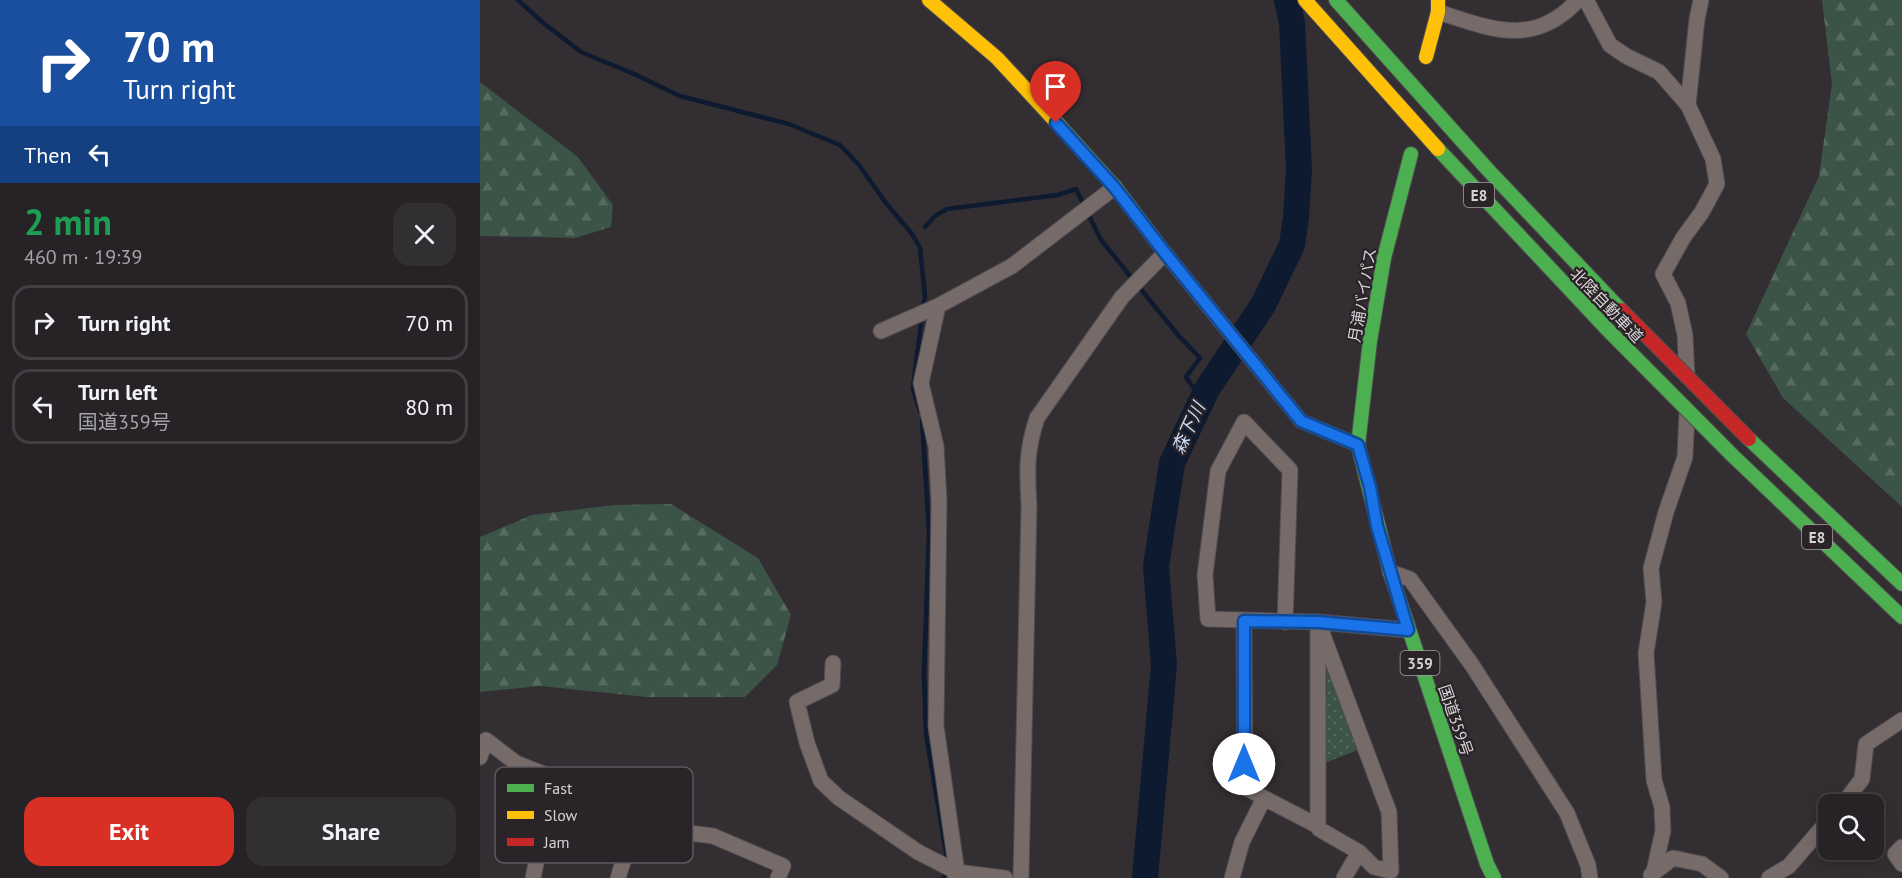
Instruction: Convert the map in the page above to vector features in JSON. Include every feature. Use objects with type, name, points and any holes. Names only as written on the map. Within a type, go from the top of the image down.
[{"type":"highway","points":[[929,0],[997,58],[1115,188],[1301,421],[1358,445]]},
{"type":"highway","name":"北陸自動車道","points":[[1305,0],[1474,189],[1606,328],[1733,456],[1902,617]]},
{"type":"highway","name":"北陸自動車道","points":[[1336,0],[1489,171],[1621,310],[1749,439],[1902,584]]},
{"type":"highway","points":[[1426,57],[1438,6]]},
{"type":"highway","name":"月浦バイパス","points":[[1358,445],[1370,341],[1384,258],[1411,154]]},
{"type":"highway","name":"国道359号","points":[[1358,445],[1370,487],[1377,526],[1408,630],[1487,864],[1494,878]]},
{"type":"street","points":[[1438,6],[1473,23],[1507,31],[1538,28],[1564,15],[1578,0]]},
{"type":"street","points":[[1586,0],[1610,45],[1626,56],[1659,72],[1688,105],[1713,159],[1717,184],[1663,274],[1678,303],[1685,335],[1688,394],[1685,457],[1666,512],[1652,567],[1654,602],[1646,653],[1654,780],[1662,807],[1663,831],[1651,875]]},
{"type":"street","points":[[1688,105],[1701,0]]},
{"type":"street","points":[[881,331],[934,308],[1012,266],[1115,188]]},
{"type":"street","points":[[1021,878],[1029,505],[1026,460],[1029,440],[1036,418],[1122,297],[1165,253]]},
{"type":"street","points":[[934,308],[921,383],[936,446],[939,500],[936,726],[952,871]]},
{"type":"street","points":[[1285,622],[1290,470],[1244,422],[1218,471],[1204,575],[1208,619],[1244,621],[1285,622],[1318,622],[1408,630]]},
{"type":"street","points":[[1390,572],[1410,579],[1472,665],[1567,813],[1588,865],[1590,878]]},
{"type":"street","points":[[1244,621],[1245,788],[1318,826],[1319,829],[1359,852],[1374,867],[1391,872],[1389,812],[1318,622]]},
{"type":"street","points":[[1318,622],[1318,826]]},
{"type":"street","points":[[833,663],[832,685],[797,702],[807,743],[821,781],[839,798],[901,841],[952,871],[1005,878]]},
{"type":"street","points":[[1851,794],[1862,779],[1866,744],[1902,720]]},
{"type":"street","points":[[480,757],[483,739],[516,763],[526,767]]},
{"type":"street","points":[[1232,878],[1242,842],[1264,798]]},
{"type":"street","points":[[693,833],[713,836],[783,866],[778,878]]},
{"type":"street","points":[[1769,878],[1789,866],[1818,833]]},
{"type":"street","points":[[1902,847],[1895,854],[1902,864]]},
{"type":"street","points":[[1344,878],[1359,852]]},
{"type":"street","points":[[1651,875],[1673,858],[1702,864],[1721,878]]},
{"type":"street","points":[[533,878],[536,863]]},
{"type":"street","points":[[618,878],[623,863]]},
{"type":"green space","points":[[1822,0],[1902,0],[1902,507],[1783,398],[1746,334],[1819,176],[1832,84]]},
{"type":"green space","points":[[480,82],[578,157],[613,205],[611,227],[575,238],[480,236]]},
{"type":"green space","points":[[671,504],[758,558],[791,615],[777,665],[745,697],[647,697],[540,686],[480,692],[480,537],[532,515],[614,505]]},
{"type":"green space","points":[[1327,657],[1360,749],[1325,763]]},
{"type":"waterway","points":[[518,0],[581,52],[680,96],[789,124],[840,145],[859,165],[912,234],[920,248],[925,297],[923,308]]},
{"type":"waterway","name":"森下川","points":[[1145,878],[1164,665],[1156,566],[1172,463],[1207,389],[1263,305],[1292,245],[1299,170],[1292,23],[1287,0]]},
{"type":"waterway","points":[[925,227],[935,216],[947,209],[1058,195],[1076,189],[1101,240],[1178,335],[1200,358],[1186,377],[1202,400]]},
{"type":"waterway","points":[[920,411],[913,388],[922,316]]},
{"type":"waterway","points":[[922,419],[929,532],[924,673],[926,734],[948,864],[944,878]]},
{"type":"traffic: fast","points":[[1336,0],[1489,171],[1621,310]]},
{"type":"traffic: fast","points":[[1059,125],[1115,187],[1165,253],[1301,421],[1358,445]]},
{"type":"traffic: fast","points":[[1438,149],[1606,328]]},
{"type":"traffic: fast","points":[[1411,154],[1384,258],[1370,341],[1358,445],[1390,572],[1487,864],[1494,878]]},
{"type":"traffic: fast","points":[[1606,328],[1733,456]]},
{"type":"traffic: fast","points":[[1749,439],[1902,584]]},
{"type":"traffic: fast","points":[[1733,456],[1902,617]]},
{"type":"traffic: slow","points":[[929,0],[997,58],[1059,125]]},
{"type":"traffic: slow","points":[[1305,0],[1438,149]]},
{"type":"traffic: slow","points":[[1426,57],[1438,12],[1438,0]]},
{"type":"traffic: jam","points":[[1621,310],[1749,439]]},
{"type":"route","points":[[1056,123],[1115,188],[1301,421],[1358,445],[1370,487],[1377,526],[1408,630],[1318,622],[1244,621],[1244,764]]}]
